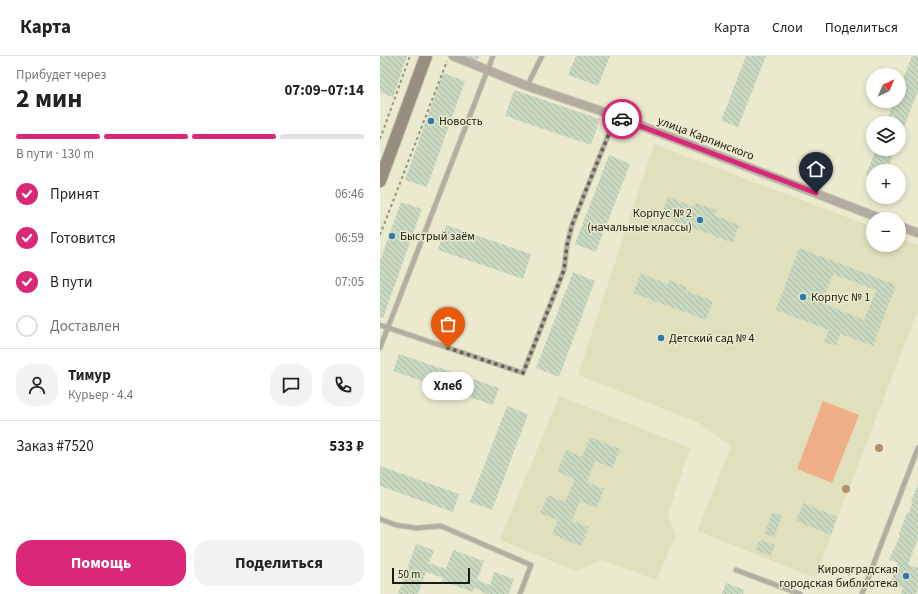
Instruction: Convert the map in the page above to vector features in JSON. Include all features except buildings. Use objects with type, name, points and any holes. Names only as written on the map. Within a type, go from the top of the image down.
[{"type":"street","points":[[380,181],[426,56]]},
{"type":"street","name":"улица Карпинского","points":[[453,56],[527,86],[616,116],[866,213]]},
{"type":"street","points":[[906,229],[918,233]]},
{"type":"lane","points":[[380,348],[493,56]]},
{"type":"lane","points":[[527,86],[542,56]]},
{"type":"lane","points":[[380,325],[523,373],[564,270],[567,245],[572,225],[616,116]]},
{"type":"lane","points":[[862,594],[918,448]]},
{"type":"lane","points":[[380,519],[396,525],[416,528],[441,526],[531,566],[520,594]]},
{"type":"lane","points":[[736,570],[800,594]]},
{"type":"path","points":[[380,139],[410,56]]},
{"type":"path","points":[[380,235],[448,56]]},
{"type":"shaded area","points":[[654,144],[866,224],[866,252],[906,252],[906,241],[918,245],[918,310],[831,535],[816,578],[697,531],[731,446],[699,423],[578,375]]},
{"type":"shaded area","points":[[559,396],[690,448],[668,514],[676,536],[656,580],[602,560],[576,571],[500,540]]},
{"type":"shaded area","points":[[823,401],[859,415],[832,483],[797,469]]},
{"type":"way so far","points":[[448,348],[523,373],[564,270],[567,245],[572,225],[616,116],[622,119]]},
{"type":"place","name":"Новость","points":[[431,121]]},
{"type":"place","name":"Корпус № 2 (начальные классы)","points":[[700,220]]},
{"type":"place","name":"Быстрый заём","points":[[392,236]]},
{"type":"place","name":"Корпус № 1","points":[[803,297]]},
{"type":"place","name":"Детский сад № 4","points":[[661,338]]},
{"type":"place","name":"Хлеб","points":[[448,348]]},
{"type":"place","name":"Кировградская городская библиотека","points":[[906,576]]},
{"type":"route","points":[[622,119],[816,193]]}]
